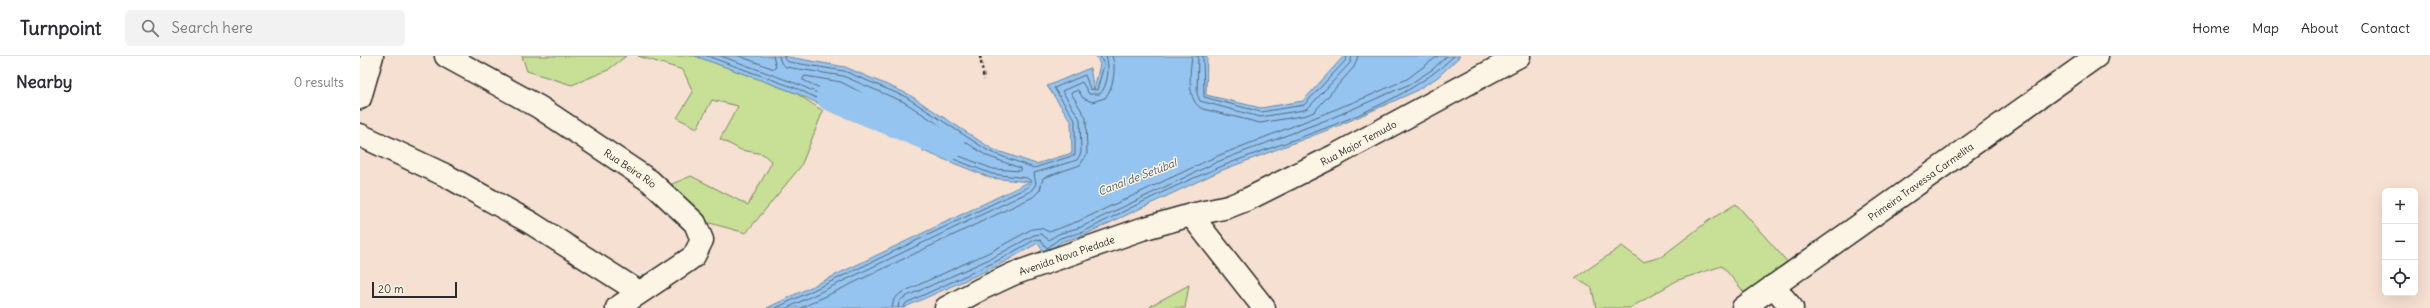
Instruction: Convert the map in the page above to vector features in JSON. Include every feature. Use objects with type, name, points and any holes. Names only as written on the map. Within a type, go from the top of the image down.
[{"type":"street","points":[[360,98],[372,56]]},
{"type":"street","name":"Rua Beira Rio","points":[[446,56],[552,115],[650,181],[695,223],[702,240],[694,256],[616,308]]},
{"type":"street","name":"Rua Major Temudo","points":[[1191,214],[1228,207],[1261,193],[1334,156],[1519,56]]},
{"type":"street","name":"Primeira Travessa Carmelita","points":[[1743,308],[1934,174],[2098,56]]},
{"type":"street","points":[[360,135],[446,176],[531,223],[639,292]]},
{"type":"street","points":[[1191,214],[1264,308]]},
{"type":"street","name":"Avenida Nova Piedade","points":[[946,308],[980,289],[1013,274],[1191,214]]},
{"type":"street","points":[[1773,286],[1792,308]]},
{"type":"path","points":[[980,56],[984,80]]},
{"type":"green space","points":[[522,56],[626,56],[608,70],[572,85],[527,71]]},
{"type":"green space","points":[[638,56],[696,56],[796,93],[823,111],[801,166],[746,233],[706,222],[665,187],[691,176],[748,205],[772,162],[763,154],[741,150],[720,139],[738,106],[712,100],[697,128],[677,118],[693,92],[683,70]]},
{"type":"green space","points":[[1736,204],[1791,266],[1749,298],[1722,266],[1678,280],[1630,308],[1596,308],[1592,288],[1575,278],[1622,246],[1643,262],[1661,257],[1708,221]]},
{"type":"green space","points":[[1189,285],[1185,308],[1149,308],[1152,305]]},
{"type":"water","name":"Canal de Setúbal","points":[[695,56],[783,56],[845,67],[908,94],[992,149],[1036,164],[1072,153],[1071,121],[1047,86],[1090,68],[1094,90],[1100,64],[1096,56],[1207,56],[1206,95],[1261,108],[1303,101],[1344,56],[1460,56],[1438,77],[1414,92],[1338,126],[1220,171],[1084,235],[1061,242],[1045,255],[1038,243],[999,265],[903,308],[767,308],[1029,182],[991,178],[923,151],[923,136],[898,121],[860,109],[849,118],[796,93]]},
{"type":"waterway","points":[[831,96],[950,145]]}]
